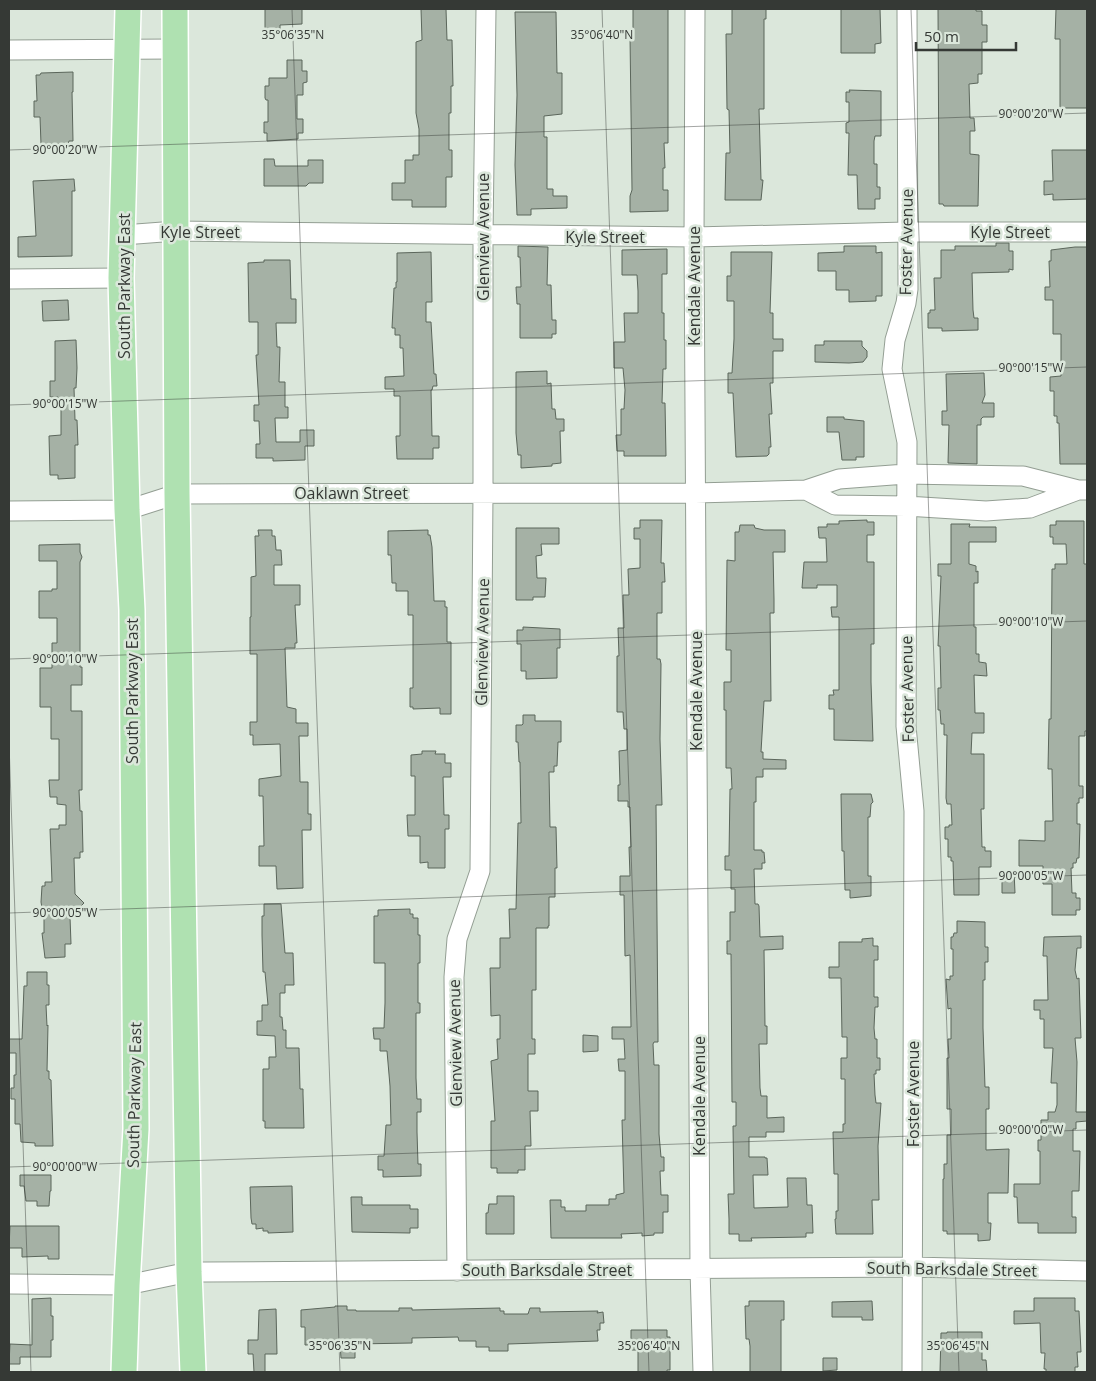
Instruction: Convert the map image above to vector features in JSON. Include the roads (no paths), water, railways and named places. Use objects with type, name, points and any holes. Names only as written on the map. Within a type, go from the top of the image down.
[{"type":"main road","name":"South Parkway East","points":[[124,1372],[136,1129],[132,610],[127,510],[121,278],[128,9]]},
{"type":"main road","points":[[175,9],[177,494],[192,1372]]},
{"type":"street","name":"Glenview Avenue","points":[[458,1271],[454,977],[456,938],[480,872],[486,9]]},
{"type":"street","name":"Kendale Avenue","points":[[695,9],[695,493],[700,1269],[703,1372]]},
{"type":"street","name":"Foster Avenue","points":[[907,9],[908,289],[906,303],[895,340],[892,369],[907,442],[906,726],[914,812],[912,1372]]},
{"type":"street","points":[[9,50],[175,49]]},
{"type":"street","name":"Kyle Street","points":[[123,235],[176,231],[694,237],[907,232],[1087,232]]},
{"type":"street","points":[[9,280],[121,278]]},
{"type":"street","points":[[806,490],[839,479],[906,474],[1023,476],[1082,490]]},
{"type":"street","points":[[806,490],[835,505],[906,506],[986,511],[1030,508],[1082,490]]},
{"type":"street","name":"Oaklawn Street","points":[[9,511],[127,510],[177,494],[695,493],[806,490]]},
{"type":"street","name":"South Barksdale Street","points":[[9,1284],[127,1285],[189,1272],[912,1268],[1087,1271]]}]
